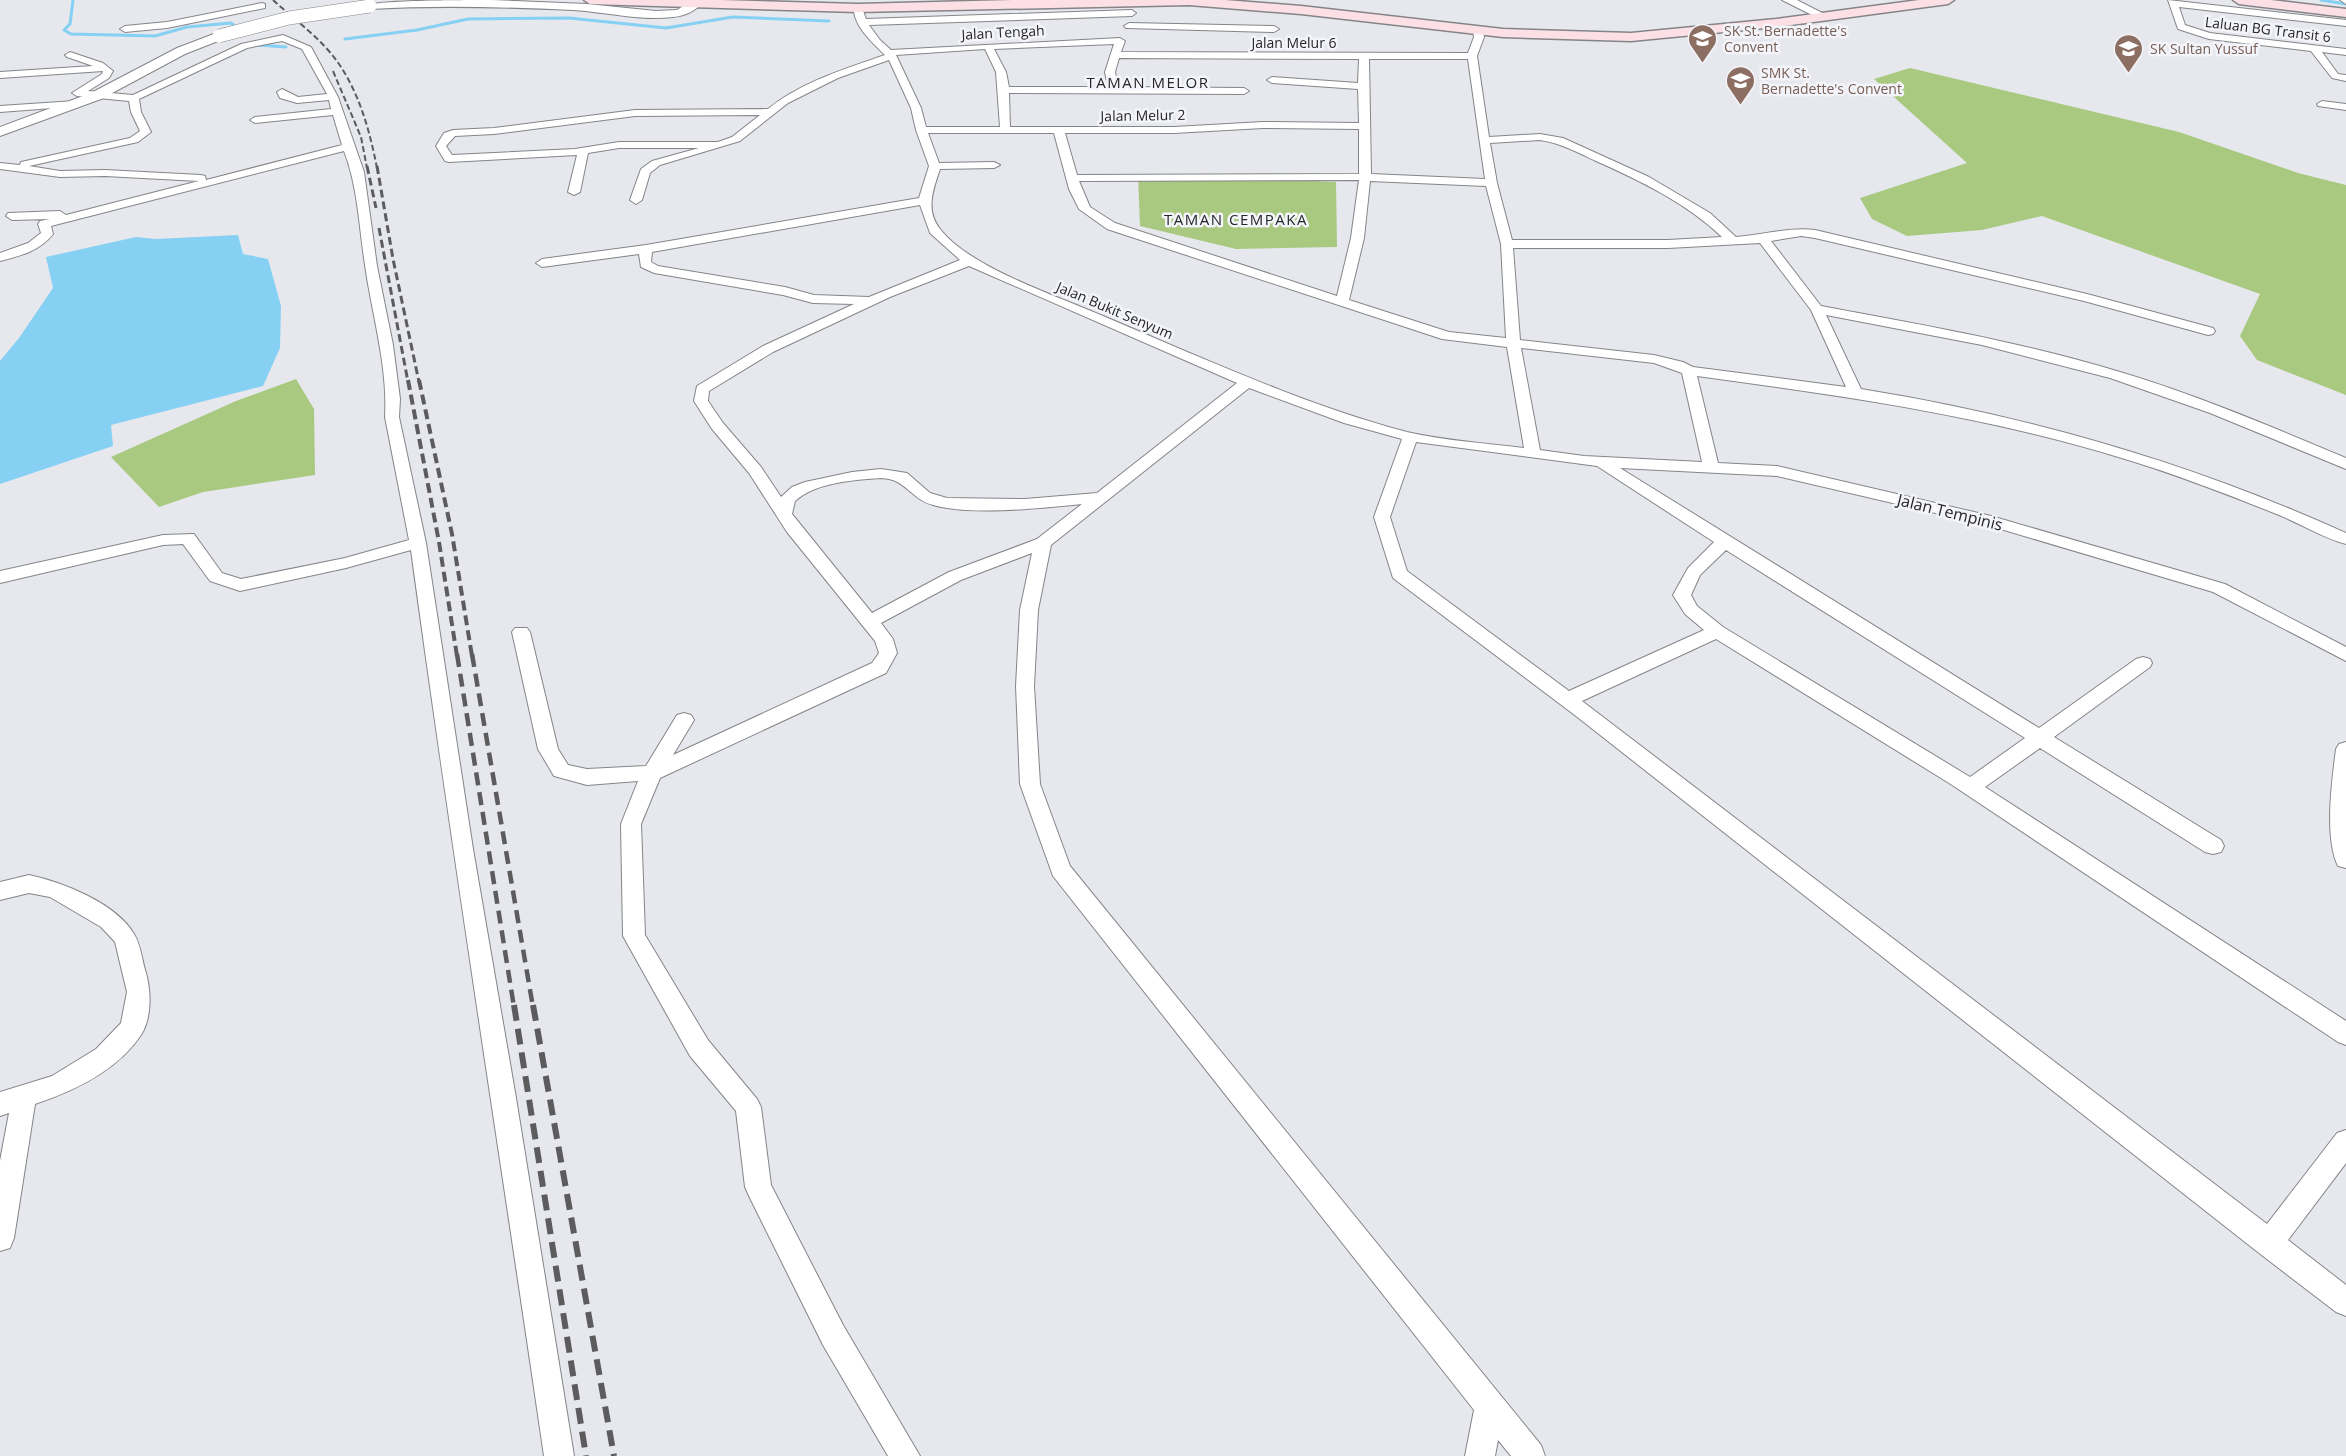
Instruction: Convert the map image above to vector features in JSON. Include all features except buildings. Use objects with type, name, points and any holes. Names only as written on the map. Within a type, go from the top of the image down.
[{"type":"main road","points":[[590,0],[698,1],[858,8],[1195,1],[1325,12],[1478,34],[1631,37],[1700,31],[1948,0]]},
{"type":"main road","points":[[2239,0],[2346,11]]},
{"type":"main road","points":[[2261,0],[2346,11]]},
{"type":"main road","points":[[1095,2],[1134,8],[1195,1],[1375,20]]},
{"type":"street","points":[[1788,0],[1822,16]]},
{"type":"street","points":[[0,132],[96,96],[182,51],[219,36],[289,18],[370,6],[419,3],[536,5],[655,15],[683,12],[698,1]]},
{"type":"street","points":[[2173,2],[2346,23]]},
{"type":"street","name":"Laluan BG Transit 6","points":[[2173,2],[2181,27],[2189,31],[2209,36],[2346,52]]},
{"type":"street","points":[[125,29],[167,25],[258,3],[285,25],[287,30],[283,38]]},
{"type":"street","points":[[542,263],[646,249],[924,201],[935,166],[921,130],[916,108],[889,55],[876,42],[858,14],[858,8]]},
{"type":"street","points":[[863,22],[1134,8],[1110,72],[1113,90]]},
{"type":"street","points":[[1129,26],[1274,29]]},
{"type":"street","points":[[1478,34],[1473,54],[1491,183],[1507,244],[1513,342],[1533,455]]},
{"type":"street","points":[[70,55],[108,71],[106,76],[77,93],[134,98],[228,52],[283,38],[306,47],[335,104],[358,172],[371,266],[386,345],[393,399],[392,417],[418,543],[459,826],[506,1110],[559,1456]]},
{"type":"street","name":"Jalan Tengah","points":[[636,200],[645,171],[656,163],[735,139],[784,101],[835,76],[889,55],[988,46],[1120,41]]},
{"type":"street","points":[[988,46],[1001,72],[1005,130]]},
{"type":"street","points":[[2314,48],[2335,76],[2346,78]]},
{"type":"street","name":"Jalan Melur 6","points":[[1117,55],[1473,54]]},
{"type":"street","points":[[1342,301],[1355,259],[1365,177],[1362,86],[1364,55]]},
{"type":"street","points":[[0,75],[105,68]]},
{"type":"street","points":[[1272,80],[1362,86]]},
{"type":"street","points":[[1004,90],[1244,91]]},
{"type":"street","points":[[282,92],[284,96],[297,100],[335,104]]},
{"type":"street","points":[[14,167],[134,140],[146,132],[136,112],[134,98]]},
{"type":"street","points":[[0,109],[75,104]]},
{"type":"street","points":[[255,120],[335,104]]},
{"type":"street","points":[[2322,104],[2346,107]]},
{"type":"street","points":[[718,145],[619,145],[583,151],[449,159],[441,146],[448,135],[453,133],[494,131],[606,115],[688,111],[771,112]]},
{"type":"street","name":"Jalan Melur 2","points":[[921,130],[1174,130],[1263,126],[1365,126]]},
{"type":"street","points":[[1059,131],[1072,177],[1085,209],[1111,226],[1447,336],[1654,359],[1678,365],[1689,371],[1908,402],[2053,434],[2221,486],[2346,539]]},
{"type":"street","points":[[1485,140],[1540,137],[1560,140],[1645,179],[1706,216],[1733,241]]},
{"type":"street","points":[[0,257],[43,239],[47,234],[44,224],[218,178],[348,147]]},
{"type":"street","points":[[574,192],[583,151]]},
{"type":"street","points":[[935,166],[994,165]]},
{"type":"street","points":[[0,166],[60,174],[105,173],[218,178]]},
{"type":"street","points":[[1072,177],[1365,177],[1491,183]]},
{"type":"street","name":"Jalan Bukit Senyum","points":[[924,201],[934,230],[969,261],[1008,280],[1248,382],[1349,420],[1410,437],[1533,455]]},
{"type":"street","points":[[12,216],[54,214],[63,216],[63,219]]},
{"type":"street","points":[[1668,244],[1675,237],[1716,224]]},
{"type":"street","points":[[1507,244],[1668,244],[1763,239],[1801,232],[2076,295],[2208,331]]},
{"type":"street","points":[[1763,239],[1817,309],[1856,394]]},
{"type":"street","points":[[646,249],[645,264],[654,269],[785,291],[813,298],[870,301]]},
{"type":"street","points":[[520,632],[548,749],[561,771],[587,777],[651,772],[749,730],[879,668],[888,653],[884,639],[784,514],[755,470],[706,409],[701,401],[702,389],[768,349],[870,301],[969,261]]},
{"type":"street","points":[[1817,309],[1918,328],[2081,365],[2181,398],[2346,464]]},
{"type":"street","points":[[1689,371],[1711,466]]},
{"type":"street","points":[[869,622],[955,576],[1042,543],[1248,382]]},
{"type":"street","points":[[1410,437],[1382,517],[1399,574],[1567,700],[2346,1302]]},
{"type":"street","name":"Jalan Tempinis","points":[[1533,455],[1602,463],[1711,466],[1777,471],[1991,521],[2219,588],[2342,648]]},
{"type":"street","points":[[1602,463],[1864,630],[2041,737],[2213,846]]},
{"type":"street","points":[[784,514],[787,499],[800,489],[848,477],[882,474],[900,476],[926,499],[945,503],[1061,502],[1102,497]]},
{"type":"street","points":[[1061,502],[1079,515]]},
{"type":"street","points":[[0,577],[163,540],[188,537],[216,577],[240,585],[346,563],[418,543]]},
{"type":"street","points":[[1725,542],[1701,560],[1687,580],[1682,595],[1691,610],[1718,632],[1817,690],[1971,787],[2346,1034]]},
{"type":"street","points":[[1042,543],[1029,610],[1025,686],[1030,784],[1061,870],[1530,1456]]},
{"type":"street","points":[[1567,700],[1718,632]]},
{"type":"street","points":[[1971,787],[2143,663]]},
{"type":"street","points":[[684,720],[651,772],[631,824],[634,936],[699,1048],[748,1107],[758,1187],[833,1335],[905,1456]]},
{"type":"street","points":[[2345,757],[2343,855],[2346,860]]},
{"type":"street","points":[[0,891],[29,884],[55,889],[109,920],[126,938],[139,992],[132,1028],[105,1057],[59,1085],[12,1100],[0,1238]]},
{"type":"street","points":[[2269,1243],[2346,1142]]},
{"type":"street","points":[[1480,1456],[1490,1406]]},
{"type":"green space","points":[[1910,68],[2179,132],[2298,173],[2346,185],[2346,395],[2257,360],[2240,336],[2260,294],[2042,216],[1982,230],[1907,236],[1872,219],[1860,198],[1967,163],[1874,79]]},
{"type":"green space","points":[[1138,174],[1336,182],[1337,247],[1236,249],[1140,226]]},
{"type":"green space","points":[[296,379],[314,409],[315,475],[203,492],[159,507],[111,457],[236,401]]},
{"type":"water","points":[[238,235],[243,254],[268,259],[281,306],[280,348],[263,386],[111,425],[113,446],[0,484],[0,361],[19,338],[53,288],[46,257],[136,237],[156,239]]},
{"type":"waterway","points":[[73,0],[70,24],[64,30],[71,34],[155,36],[187,27],[231,23],[237,28],[235,30]]},
{"type":"waterway","points":[[2321,0],[2346,4]]},
{"type":"waterway","points":[[345,39],[417,30],[468,19],[569,18],[666,28],[733,17],[829,21]]},
{"type":"waterway","points":[[258,45],[286,47]]},
{"type":"railway","points":[[273,0],[325,46],[339,64],[353,88],[363,114],[377,168]]},
{"type":"railway","points":[[333,71],[361,137],[367,168]]},
{"type":"railway","points":[[367,166],[376,208]]},
{"type":"railway","points":[[377,166],[393,259],[419,382]]},
{"type":"railway","points":[[379,228],[408,382]]},
{"type":"railway","points":[[408,380],[439,542],[457,656]]},
{"type":"railway","points":[[419,380],[452,534],[472,656]]},
{"type":"railway","points":[[457,654],[514,1007]]},
{"type":"railway","points":[[472,654],[533,1007]]},
{"type":"railway","points":[[514,1005],[586,1456]]},
{"type":"railway","points":[[533,1005],[614,1456]]},
{"type":"place","name":"SK St. Bernadette's Convent","points":[[1703,64]]},
{"type":"place","name":"SK Sultan Yussuf","points":[[2129,74]]},
{"type":"place","name":"SMK St. Bernadette's Convent","points":[[1740,106]]},
{"type":"district","name":"TAMAN MELOR","points":[[1148,82]]},
{"type":"district","name":"TAMAN CEMPAKA","points":[[1236,219]]}]
